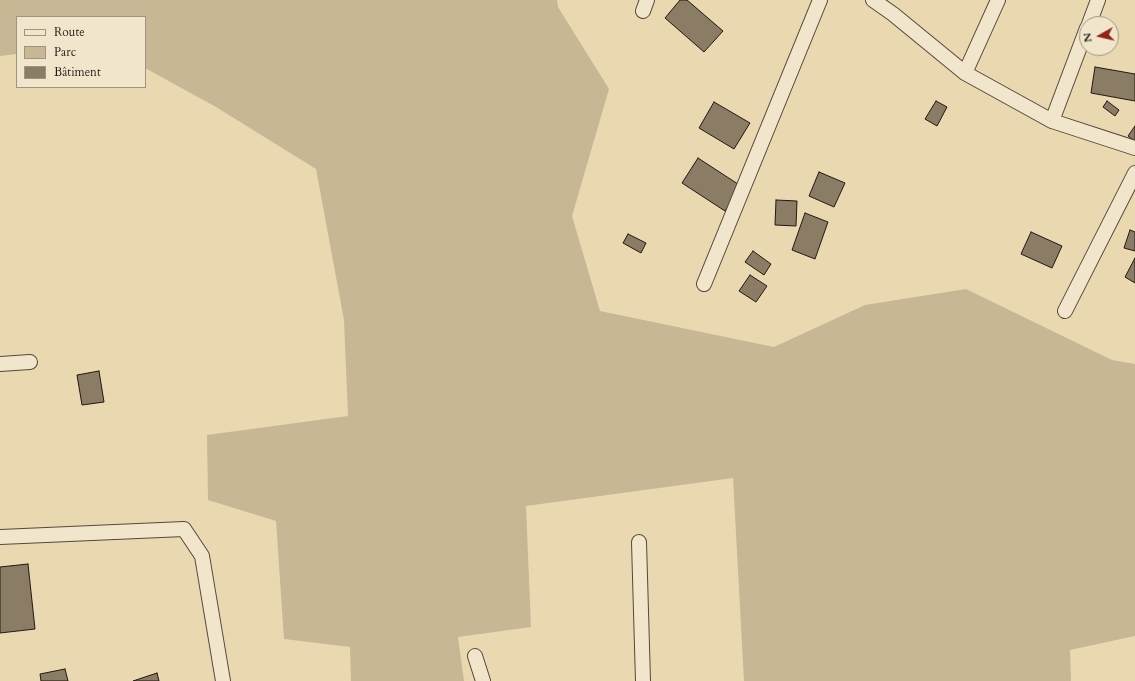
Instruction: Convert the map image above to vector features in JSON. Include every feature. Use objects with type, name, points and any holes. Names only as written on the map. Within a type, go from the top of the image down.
[{"type":"street","points":[[704,284],[820,0]]},
{"type":"street","points":[[873,0],[893,14],[965,73],[1052,121],[1135,148]]},
{"type":"street","points":[[965,73],[998,0]]},
{"type":"street","points":[[1092,16],[1098,0]]},
{"type":"street","points":[[1052,121],[1079,49]]},
{"type":"street","points":[[1064,311],[1135,173]]},
{"type":"street","points":[[0,364],[30,362]]},
{"type":"street","points":[[0,537],[184,529],[202,556],[223,681]]},
{"type":"street","points":[[639,542],[643,681]]},
{"type":"street","points":[[475,656],[483,681]]},
{"type":"green space","points":[[0,0],[557,0],[558,7],[609,89],[572,216],[600,311],[774,347],[865,305],[966,289],[1112,360],[1135,364],[1135,636],[1070,650],[1071,681],[744,681],[733,478],[526,506],[531,627],[458,637],[464,681],[351,681],[350,647],[284,639],[276,521],[208,500],[207,435],[348,416],[344,320],[316,169],[216,107],[146,69],[146,16],[16,16],[16,54],[0,56]]},
{"type":"building","points":[[680,0],[687,0],[723,31],[704,52],[665,18]]},
{"type":"building","points":[[1095,67],[1135,74],[1135,101],[1091,93]]},
{"type":"building","points":[[936,101],[947,107],[937,126],[925,119]]},
{"type":"building","points":[[1107,101],[1119,110],[1115,116],[1103,107]]},
{"type":"building","points":[[714,102],[750,123],[734,149],[699,128]]},
{"type":"building","points":[[1135,126],[1135,141],[1128,136]]},
{"type":"building","points":[[698,158],[741,186],[725,211],[682,183]]},
{"type":"building","points":[[819,172],[845,183],[834,207],[809,196]]},
{"type":"building","points":[[776,200],[797,201],[796,226],[775,225]]},
{"type":"building","points":[[805,213],[828,222],[815,259],[792,250]]},
{"type":"building","points":[[1130,230],[1135,232],[1135,251],[1124,248]]},
{"type":"building","points":[[1031,232],[1062,246],[1052,268],[1021,254]]},
{"type":"building","points":[[628,234],[646,243],[641,253],[623,243]]},
{"type":"building","points":[[753,251],[771,264],[764,275],[745,262]]},
{"type":"building","points":[[1135,258],[1135,283],[1125,277]]},
{"type":"building","points":[[750,275],[767,286],[756,302],[739,291]]},
{"type":"building","points":[[99,371],[104,402],[82,405],[77,375]]},
{"type":"building","points":[[28,564],[35,629],[0,633],[0,567]]},
{"type":"building","points":[[65,669],[68,681],[41,681],[40,674]]},
{"type":"building","points":[[157,673],[159,681],[133,681]]}]
